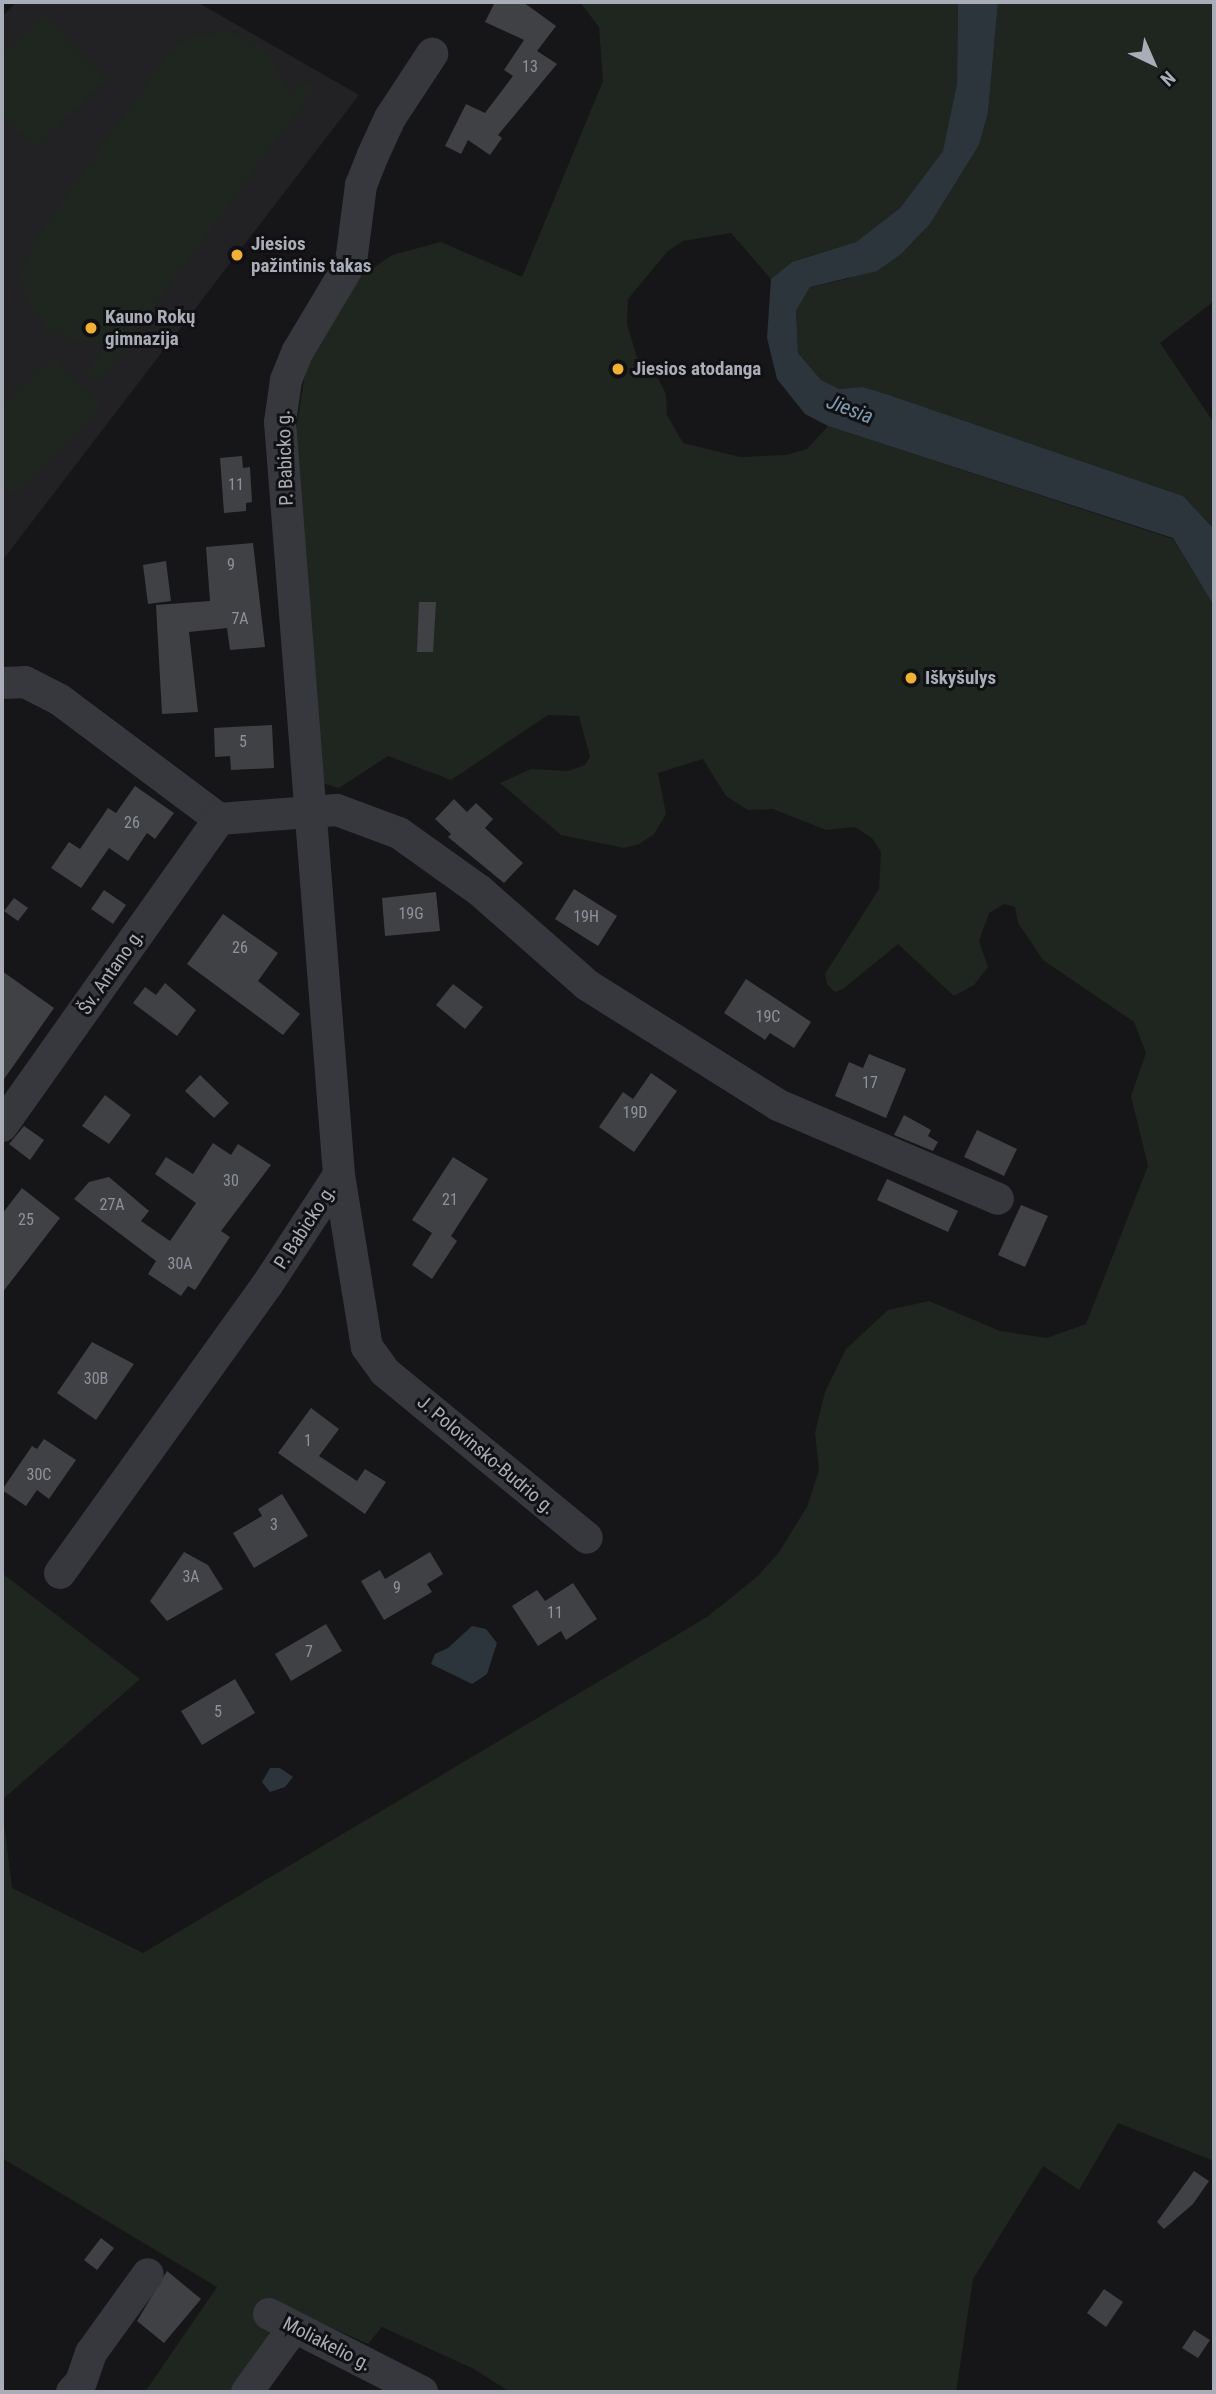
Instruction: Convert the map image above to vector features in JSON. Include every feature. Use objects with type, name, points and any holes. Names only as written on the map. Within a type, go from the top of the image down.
[{"type":"street","name":"P. Babicko g.","points":[[60,1573],[267,1285],[339,1175],[280,422],[286,380],[298,351],[351,262],[361,185],[373,155],[390,118],[432,54]]},
{"type":"street","points":[[2,683],[25,682],[60,700],[219,819],[337,810],[399,833],[479,890],[587,985],[778,1105],[998,1199]]},
{"type":"street","name":"Šv. Antano g.","points":[[2,1126],[219,819]]},
{"type":"street","name":"J. Polovinsko-Budrio g.","points":[[339,1175],[367,1347],[385,1371],[587,1538]]},
{"type":"street","points":[[72,2392],[81,2382],[91,2353],[148,2274]]},
{"type":"street","name":"Moliakelio g.","points":[[247,2392],[281,2320],[422,2392]]},
{"type":"shaded area","name":"Kauno Rokų gimnazija","points":[[17,2],[197,2],[359,95],[2,561],[2,17]]},
{"type":"shaded area","points":[[580,2],[958,2],[957,84],[951,123],[943,151],[900,208],[856,242],[792,262],[771,279],[731,233],[683,241],[668,251],[628,299],[627,324],[637,358],[658,378],[666,394],[667,415],[683,443],[740,457],[786,455],[807,449],[828,426],[1173,539],[1214,606],[1214,2161],[1118,2123],[1079,2190],[1043,2166],[973,2279],[956,2392],[510,2392],[474,2369],[382,2327],[368,2344],[272,2301],[266,2327],[270,2333],[238,2392],[145,2392],[217,2287],[2,2158],[2,1806],[12,1888],[143,1953],[707,1617],[758,1576],[779,1552],[807,1507],[819,1470],[815,1433],[825,1392],[846,1349],[888,1310],[929,1301],[1000,1331],[1047,1338],[1086,1324],[1148,1166],[1131,1096],[1146,1053],[1134,1022],[1043,960],[1018,923],[1015,907],[1004,904],[989,913],[979,941],[988,967],[974,985],[954,996],[898,944],[843,989],[835,992],[827,984],[825,974],[879,889],[881,852],[872,838],[855,827],[826,830],[773,809],[748,810],[726,796],[703,759],[658,773],[666,814],[654,834],[639,844],[624,848],[561,835],[500,783],[531,769],[568,771],[585,765],[590,757],[579,716],[548,715],[451,780],[388,756],[339,788],[318,782],[295,438],[307,360],[349,285],[392,255],[441,242],[522,277],[603,81],[599,27]]},
{"type":"shaded area","points":[[998,2],[1214,2],[1214,301],[1160,343],[1214,423],[1214,529],[1183,496],[889,395],[863,387],[839,389],[821,380],[798,353],[796,311],[810,287],[847,279],[901,254],[930,224],[979,145],[988,113]]},
{"type":"shaded area","points":[[44,14],[106,80],[34,149],[2,115],[2,55]]},
{"type":"shaded area","points":[[225,31],[258,43],[272,58],[289,93],[300,79],[314,89],[99,382],[85,374],[107,342],[74,341],[46,328],[25,297],[20,281],[23,266],[34,241],[172,48],[187,38]]},
{"type":"shaded area","points":[[48,360],[55,360],[99,403],[99,411],[19,491],[11,492],[2,483],[2,406]]},
{"type":"shaded area","points":[[2,1573],[140,1679],[2,1800]]},
{"type":"water","name":"Jiesia","points":[[958,2],[998,2],[988,113],[979,145],[930,224],[901,254],[877,271],[810,287],[796,311],[798,353],[821,380],[839,389],[863,387],[889,395],[1183,496],[1214,529],[1214,606],[1173,538],[828,426],[805,414],[777,379],[767,338],[771,279],[792,262],[856,242],[900,208],[943,151],[957,84]]},
{"type":"water","points":[[472,1626],[486,1629],[497,1643],[487,1674],[472,1684],[431,1664],[435,1654],[448,1648]]},
{"type":"water","points":[[270,1768],[280,1768],[293,1777],[285,1787],[270,1792],[262,1782]]},
{"type":"building","points":[[495,2],[523,2],[556,26],[537,51],[557,64],[498,135],[502,138],[490,155],[468,140],[461,154],[445,146],[466,104],[485,113],[513,76],[504,70],[524,40],[485,22]]},
{"type":"building","points":[[242,456],[243,468],[250,467],[252,502],[246,503],[246,511],[224,513],[220,458]]},
{"type":"building","points":[[253,543],[265,647],[230,650],[227,628],[189,632],[198,712],[162,714],[156,605],[210,601],[206,547]]},
{"type":"building","points":[[166,561],[171,601],[148,604],[143,565]]},
{"type":"building","points":[[419,602],[436,602],[433,652],[417,652]]},
{"type":"building","points":[[272,725],[274,768],[231,770],[230,756],[215,757],[214,728]]},
{"type":"building","points":[[135,786],[174,813],[155,839],[147,833],[128,861],[109,848],[81,888],[51,868],[69,842],[80,849],[108,808],[116,813]]},
{"type":"building","points":[[454,799],[467,812],[476,803],[493,819],[485,828],[523,863],[504,883],[448,837],[451,834],[435,819]]},
{"type":"building","points":[[574,889],[617,916],[598,946],[555,919]]},
{"type":"building","points":[[104,890],[126,905],[113,924],[91,909]]},
{"type":"building","points":[[436,892],[440,931],[385,936],[382,898]]},
{"type":"building","points":[[14,898],[28,908],[18,921],[4,911]]},
{"type":"building","points":[[223,914],[278,953],[258,981],[300,1014],[283,1035],[187,964]]},
{"type":"building","points":[[2,971],[54,1008],[2,1082]]},
{"type":"building","points":[[746,979],[811,1022],[794,1048],[770,1033],[765,1040],[724,1013]]},
{"type":"building","points":[[165,983],[196,1010],[177,1036],[133,1003],[145,987],[156,995]]},
{"type":"building","points":[[453,984],[483,1007],[465,1029],[436,1005]]},
{"type":"building","points":[[869,1054],[906,1069],[886,1118],[835,1096],[849,1062],[863,1068]]},
{"type":"building","points":[[651,1073],[677,1091],[634,1152],[599,1127],[623,1092],[633,1099]]},
{"type":"building","points":[[200,1075],[229,1103],[214,1118],[185,1091]]},
{"type":"building","points":[[105,1095],[131,1115],[109,1144],[82,1126]]},
{"type":"building","points":[[904,1115],[931,1130],[928,1136],[938,1142],[933,1151],[894,1135]]},
{"type":"building","points":[[24,1126],[44,1140],[30,1160],[9,1144]]},
{"type":"building","points":[[977,1130],[1017,1149],[1004,1176],[964,1157]]},
{"type":"building","points":[[213,1143],[231,1155],[238,1144],[271,1165],[221,1231],[230,1237],[195,1290],[188,1286],[181,1296],[148,1274],[156,1261],[74,1199],[89,1182],[109,1177],[149,1211],[141,1221],[170,1241],[196,1203],[155,1174],[166,1157],[193,1174]]},
{"type":"building","points":[[453,1157],[488,1179],[451,1236],[457,1241],[432,1279],[412,1265],[432,1233],[412,1220]]},
{"type":"building","points":[[887,1179],[958,1211],[948,1232],[877,1200]]},
{"type":"building","points":[[22,1188],[60,1218],[2,1293],[2,1214]]},
{"type":"building","points":[[1021,1205],[1048,1216],[1025,1267],[998,1255]]},
{"type":"building","points":[[92,1342],[134,1364],[96,1420],[57,1393]]},
{"type":"building","points":[[311,1408],[339,1429],[319,1456],[357,1481],[365,1469],[386,1482],[365,1514],[278,1453]]},
{"type":"building","points":[[44,1439],[76,1460],[49,1499],[37,1490],[26,1506],[2,1490],[32,1446],[37,1449]]},
{"type":"building","points":[[282,1494],[308,1536],[254,1568],[233,1533],[262,1516],[258,1509]]},
{"type":"building","points":[[184,1552],[208,1565],[223,1589],[167,1621],[150,1601]]},
{"type":"building","points":[[430,1552],[443,1574],[427,1584],[432,1592],[384,1620],[361,1581],[380,1570],[385,1579]]},
{"type":"building","points":[[573,1583],[597,1619],[566,1640],[561,1631],[538,1646],[512,1606],[537,1590],[545,1601]]},
{"type":"building","points":[[326,1624],[342,1651],[291,1681],[275,1654]]},
{"type":"building","points":[[235,1679],[255,1713],[202,1745],[181,1711]]},
{"type":"building","points":[[1194,2171],[1209,2181],[1193,2204],[1164,2229],[1157,2222]]},
{"type":"building","points":[[101,2238],[114,2248],[97,2270],[84,2260]]},
{"type":"building","points":[[167,2271],[201,2299],[164,2343],[137,2321]]},
{"type":"building","points":[[1104,2289],[1123,2302],[1106,2327],[1087,2313]]},
{"type":"building","points":[[1194,2330],[1210,2340],[1198,2358],[1182,2348]]},
{"type":"place","name":"Jiesios pažintinis takas","points":[[237,255]]},
{"type":"place","name":"Kauno Rokų gimnazija","points":[[91,328]]},
{"type":"place","name":"Jiesios atodanga","points":[[618,369]]},
{"type":"place","name":"Iškyšulys","points":[[911,678]]}]
